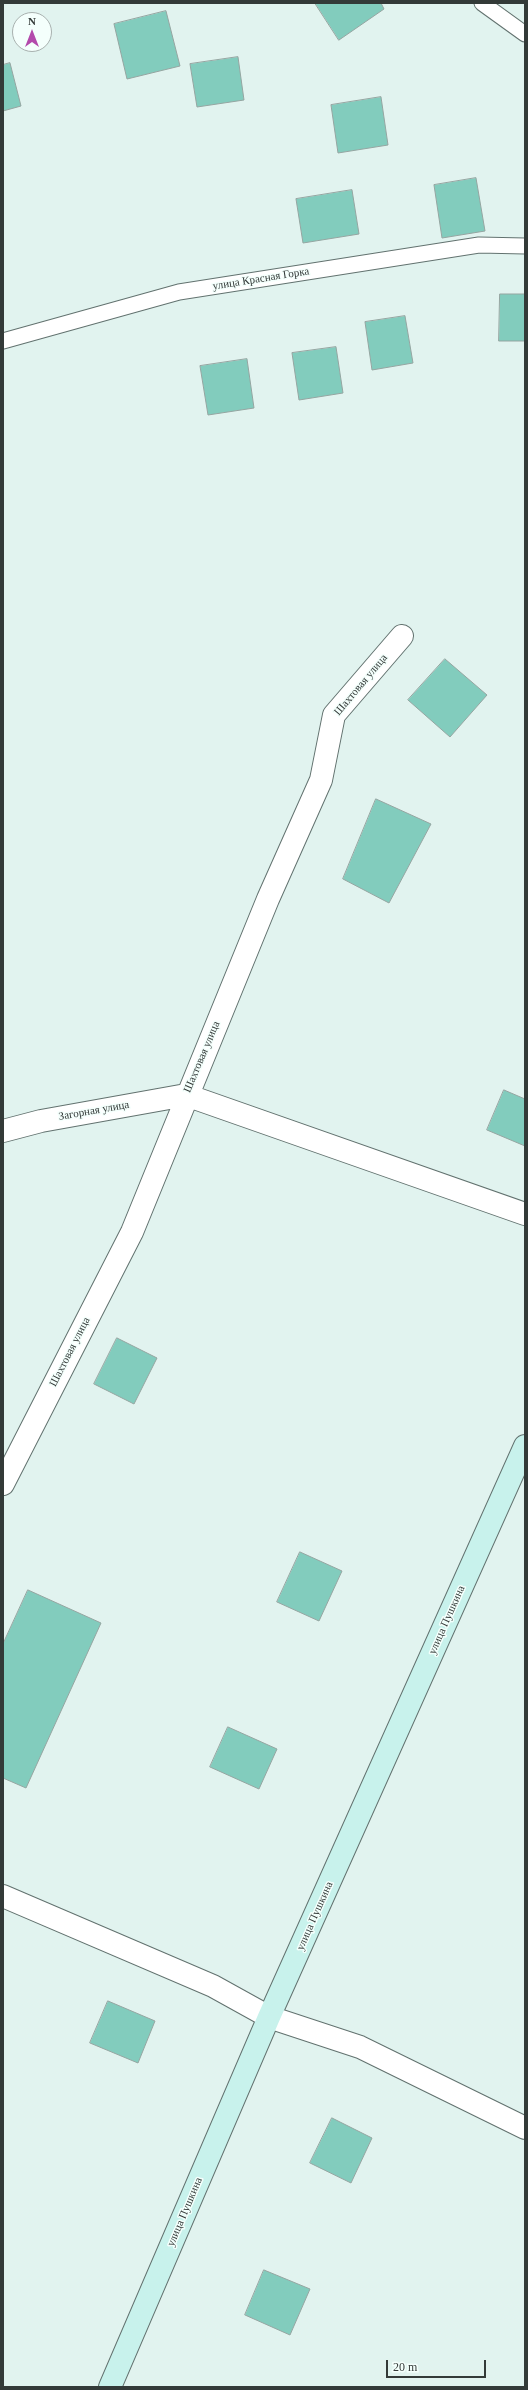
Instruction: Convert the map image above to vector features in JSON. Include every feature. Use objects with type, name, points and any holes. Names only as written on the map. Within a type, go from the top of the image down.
[{"type":"street","name":"Шахтовая улица","points":[[3,1484],[132,1232],[186,1095],[268,899],[321,780],[334,715],[402,636]]},
{"type":"street","name":"Загорная улица","points":[[3,1130],[41,1121],[186,1095]]},
{"type":"street","points":[[186,1095],[525,1214]]},
{"type":"street","name":"улица Пушкина","points":[[110,2387],[269,2017],[525,1446]]},
{"type":"street","points":[[3,1896],[212,1986],[269,2017],[360,2047],[525,2128]]},
{"type":"lane","points":[[482,3],[525,34]]},
{"type":"lane","name":"улица Красная Горка","points":[[3,341],[179,292],[479,245],[525,246]]},
{"type":"building","points":[[315,3],[381,3],[384,9],[339,40]]},
{"type":"building","points":[[166,11],[180,66],[127,79],[114,24]]},
{"type":"building","points":[[238,57],[244,100],[197,107],[190,64]]},
{"type":"building","points":[[10,63],[21,106],[3,111],[3,65]]},
{"type":"building","points":[[381,97],[388,145],[338,153],[331,105]]},
{"type":"building","points":[[476,178],[485,231],[442,238],[434,185]]},
{"type":"building","points":[[352,190],[359,234],[303,243],[296,199]]},
{"type":"building","points":[[500,294],[525,294],[525,341],[499,341]]},
{"type":"building","points":[[405,316],[413,363],[372,370],[365,322]]},
{"type":"building","points":[[336,347],[343,393],[299,400],[292,353]]},
{"type":"building","points":[[247,359],[254,408],[208,415],[200,366]]},
{"type":"building","points":[[445,659],[487,695],[450,737],[408,700]]},
{"type":"building","points":[[376,799],[431,824],[389,903],[343,879]]},
{"type":"building","points":[[504,1090],[525,1099],[525,1146],[487,1130]]},
{"type":"building","points":[[117,1338],[157,1358],[134,1404],[94,1384]]},
{"type":"building","points":[[300,1552],[342,1571],[319,1621],[277,1602]]},
{"type":"building","points":[[28,1590],[101,1623],[26,1788],[3,1778],[3,1644]]},
{"type":"building","points":[[228,1727],[277,1749],[259,1789],[210,1767]]},
{"type":"building","points":[[108,2001],[155,2021],[138,2063],[90,2043]]},
{"type":"building","points":[[332,2118],[372,2138],[351,2183],[310,2163]]},
{"type":"building","points":[[264,2270],[310,2289],[290,2335],[245,2315]]}]
